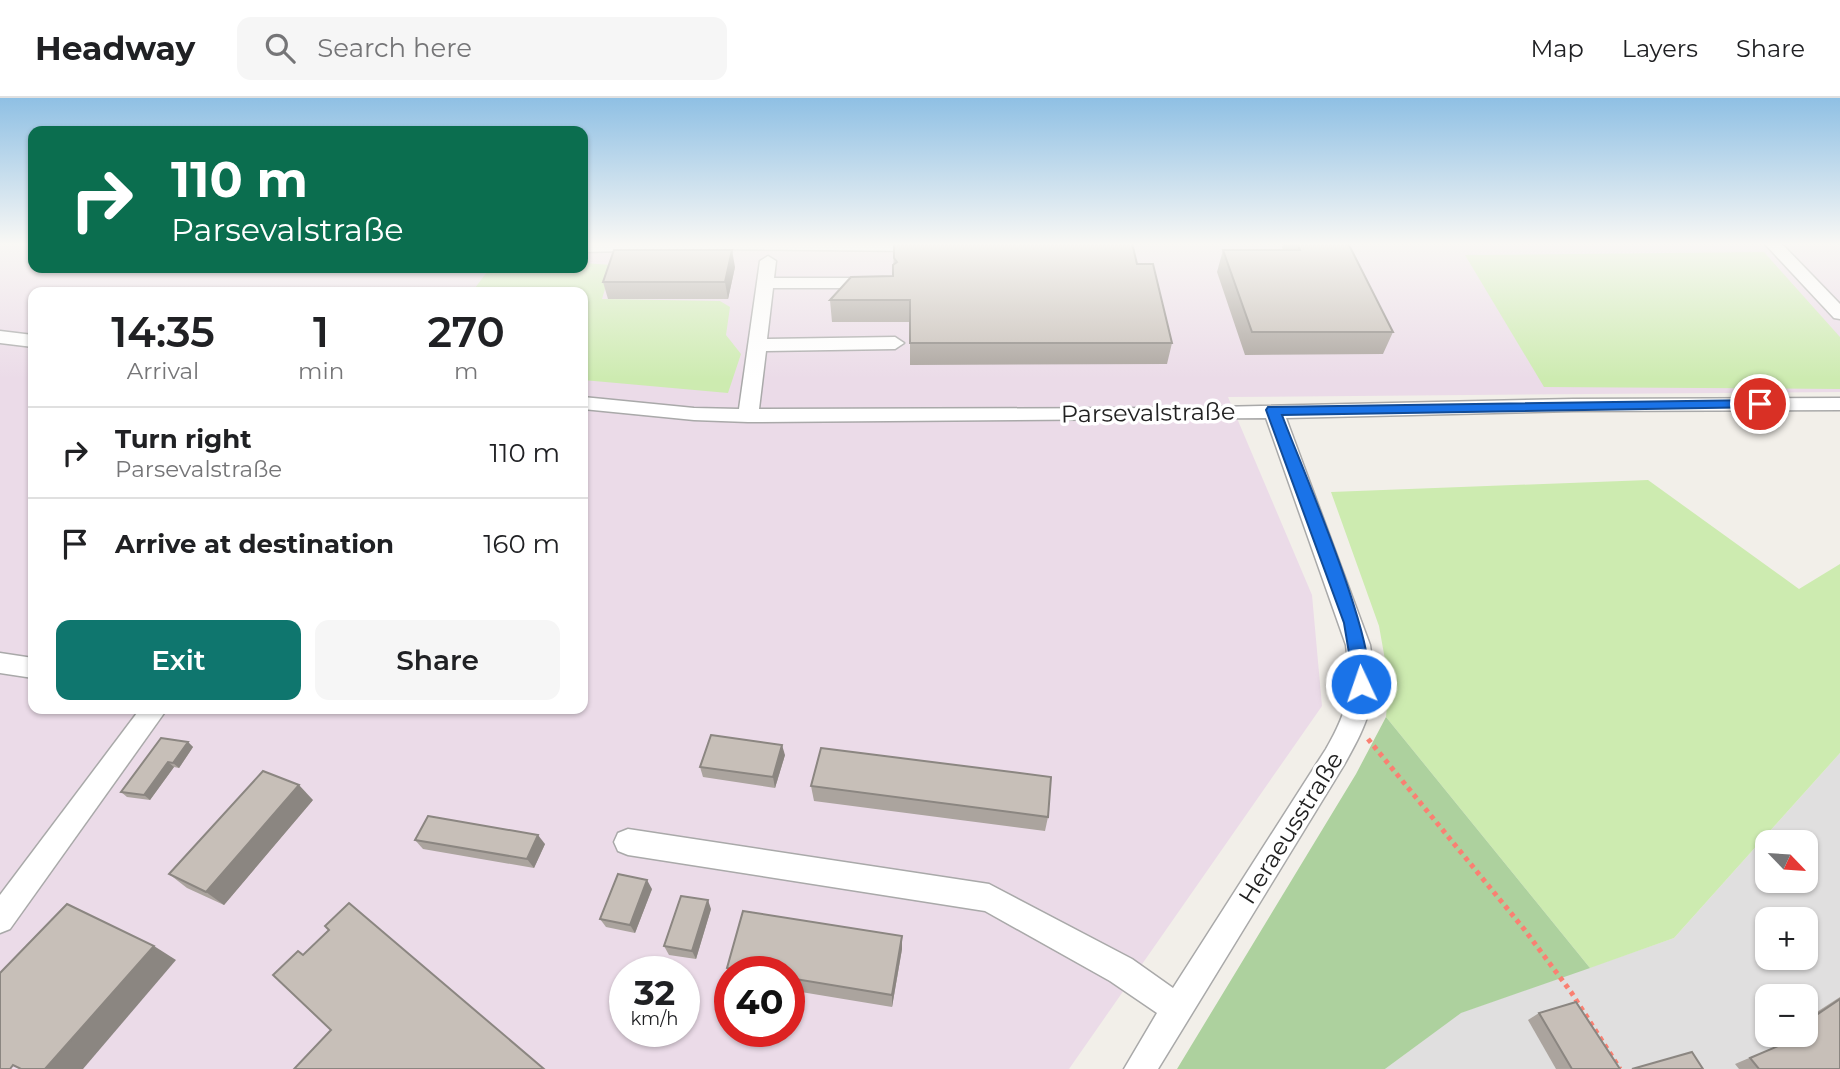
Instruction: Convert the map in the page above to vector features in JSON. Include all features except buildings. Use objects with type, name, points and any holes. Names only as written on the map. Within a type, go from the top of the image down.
[{"type":"street","points":[[748,416],[764,288]]},
{"type":"street","points":[[1815,288],[1840,314]]},
{"type":"street","points":[[0,337],[28,340]]},
{"type":"street","points":[[758,345],[895,343]]},
{"type":"street","name":"Parsevalstraße","points":[[588,404],[748,416],[1160,414],[1273,410],[1840,404]]},
{"type":"street","name":"Heraeusstraße","points":[[1140,1069],[1355,722],[1361,684],[1359,645],[1273,410]]},
{"type":"street","points":[[0,663],[28,667]]},
{"type":"street","points":[[0,919],[150,714]]},
{"type":"street","points":[[628,842],[989,898],[1121,970],[1178,1009]]},
{"type":"path","points":[[1355,722],[1524,929],[1571,992],[1620,1069]]},
{"type":"shaded area","points":[[0,288],[28,288],[28,714],[588,714],[588,288],[1840,288],[1840,392],[1228,397],[1312,595],[1322,706],[1069,1069],[0,1069]]},
{"type":"shaded area","points":[[1840,753],[1840,1069],[1385,1069],[1460,1013],[1674,938],[1755,848],[1755,893],[1818,893],[1818,830],[1771,830]]},
{"type":"green space","points":[[588,288],[605,288],[602,299],[720,301],[730,307],[726,335],[741,354],[728,393],[588,380]]},
{"type":"green space","points":[[1485,288],[1796,288],[1840,337],[1840,389],[1544,387]]},
{"type":"green space","points":[[1648,480],[1799,589],[1840,564],[1840,753],[1771,830],[1755,830],[1755,848],[1674,938],[1590,968],[1386,717],[1389,682],[1379,626],[1331,492]]},
{"type":"green space","points":[[1386,717],[1590,968],[1461,1013],[1385,1069],[1177,1069],[1356,774]]},
{"type":"route","points":[[1361,684],[1359,645],[1352,623],[1273,410],[1760,404]]}]
